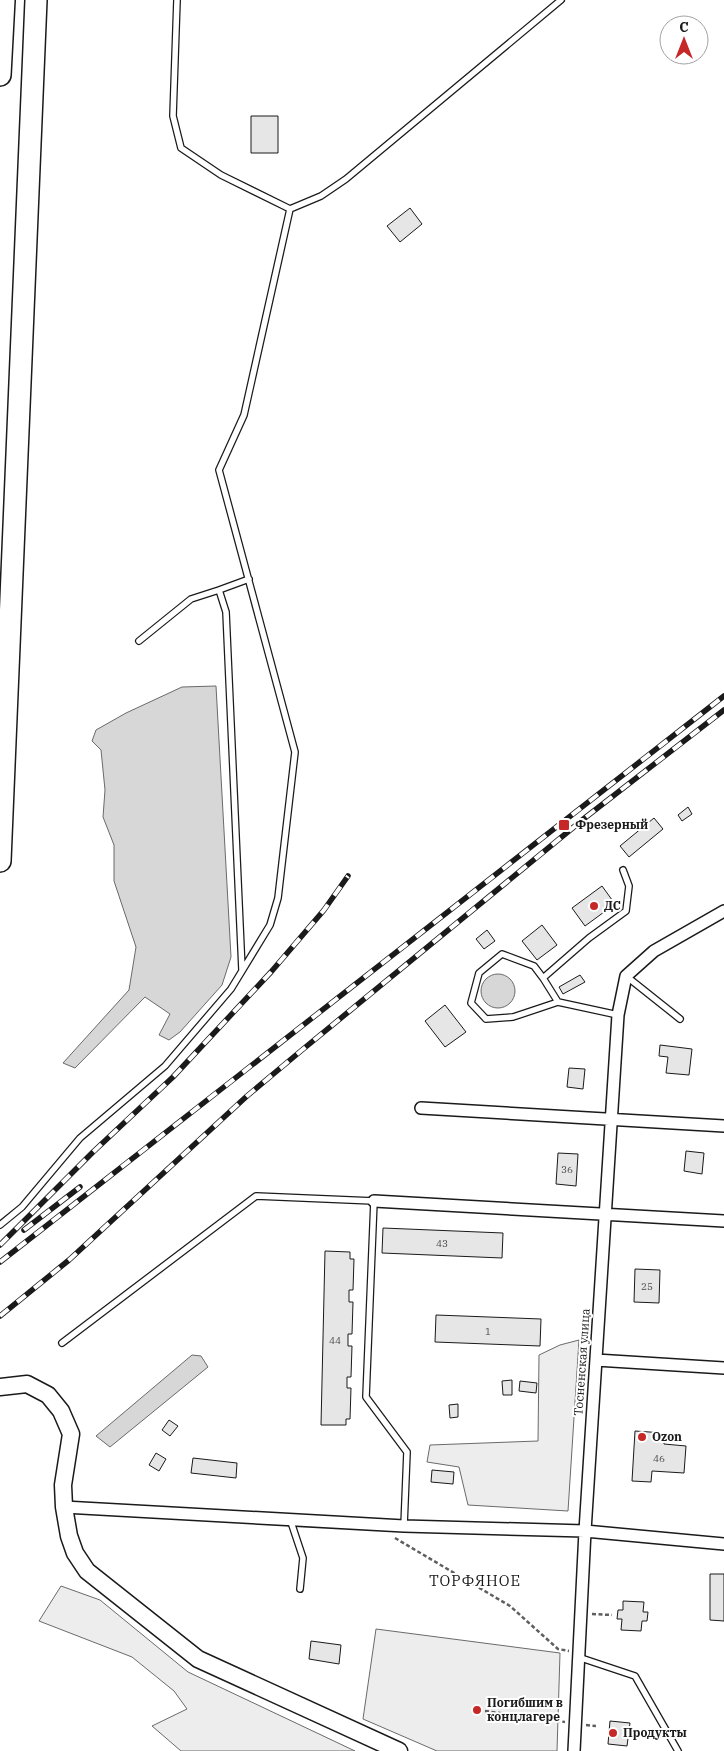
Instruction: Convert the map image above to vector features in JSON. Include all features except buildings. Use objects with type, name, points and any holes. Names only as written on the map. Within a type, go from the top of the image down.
[{"type":"highway","points":[[0,75],[4,0]]},
{"type":"highway","points":[[0,861],[36,0]]},
{"type":"street","points":[[626,976],[654,951],[724,910]]},
{"type":"street","name":"Тосненская улица","points":[[574,1751],[585,1531],[618,1014],[626,976]]},
{"type":"street","points":[[421,1108],[724,1126]]},
{"type":"street","points":[[374,1201],[724,1221]]},
{"type":"street","points":[[596,1360],[724,1368]]},
{"type":"street","points":[[0,1387],[26,1384],[48,1395],[61,1411],[71,1434],[62,1485],[64,1507],[69,1536],[75,1553],[87,1571],[198,1659],[399,1751]]},
{"type":"street","points":[[64,1507],[404,1526],[585,1531],[724,1544]]},
{"type":"lane","points":[[177,0],[173,116],[181,148],[221,175],[290,209],[321,196],[346,179],[562,0]]},
{"type":"lane","points":[[0,1225],[22,1208],[80,1138],[165,1066],[231,989],[270,925],[278,898],[295,752],[219,470],[244,415],[290,209]]},
{"type":"lane","points":[[139,641],[191,599],[249,579]]},
{"type":"lane","points":[[219,590],[226,612],[242,970]]},
{"type":"lane","points":[[543,978],[589,938],[626,911],[629,886],[623,870]]},
{"type":"lane","points":[[558,1002],[534,966],[502,954],[479,973],[471,1003],[486,1020],[513,1017],[558,1002],[618,1014]]},
{"type":"lane","points":[[626,976],[680,1019]]},
{"type":"lane","points":[[62,1343],[256,1196],[374,1201],[366,1397],[407,1452],[404,1526]]},
{"type":"lane","points":[[290,1519],[303,1558],[300,1588]]},
{"type":"lane","points":[[578,1657],[636,1676],[678,1751]]},
{"type":"path","points":[[394,1538],[510,1606],[558,1650],[567,1651]]},
{"type":"path","points":[[596,1614],[612,1615]]},
{"type":"path","points":[[485,1711],[564,1721]]},
{"type":"shaded area","points":[[216,686],[231,957],[222,985],[180,1032],[169,1040],[159,1035],[170,1014],[145,997],[75,1068],[63,1063],[129,990],[136,947],[114,881],[114,845],[103,817],[105,790],[101,750],[92,741],[96,730],[126,713],[182,687]]},
{"type":"shaded area","points":[[498,974],[510,979],[515,991],[510,1003],[498,1008],[486,1003],[481,991],[486,979]]},
{"type":"shaded area","points":[[579,1340],[568,1511],[468,1505],[459,1467],[427,1462],[430,1445],[538,1441],[539,1355],[560,1345]]},
{"type":"shaded area","points":[[192,1355],[201,1356],[208,1367],[110,1447],[96,1436]]},
{"type":"shaded area","points":[[61,1586],[100,1600],[188,1672],[355,1751],[181,1751],[152,1726],[187,1709],[174,1691],[132,1657],[39,1621]]},
{"type":"shaded area","points":[[376,1629],[560,1653],[557,1751],[437,1751],[363,1719]]},
{"type":"railway","points":[[0,1262],[724,696]]},
{"type":"railway","points":[[0,1316],[69,1260],[247,1096],[586,817],[724,710]]},
{"type":"railway","points":[[0,1245],[93,1152],[173,1077],[271,972],[324,910],[348,876]]},
{"type":"railway","points":[[24,1230],[80,1187]]},
{"type":"place","name":"Фрезерный","points":[[564,825]]},
{"type":"place","name":"ДС","points":[[594,906]]},
{"type":"place","name":"Ozon","points":[[642,1437]]},
{"type":"place","name":"Погибшим в концлагере","points":[[477,1710]]},
{"type":"place","name":"Продукты","points":[[613,1733]]},
{"type":"district","name":"ТОРФЯНОЕ","points":[[475,1581]]}]
